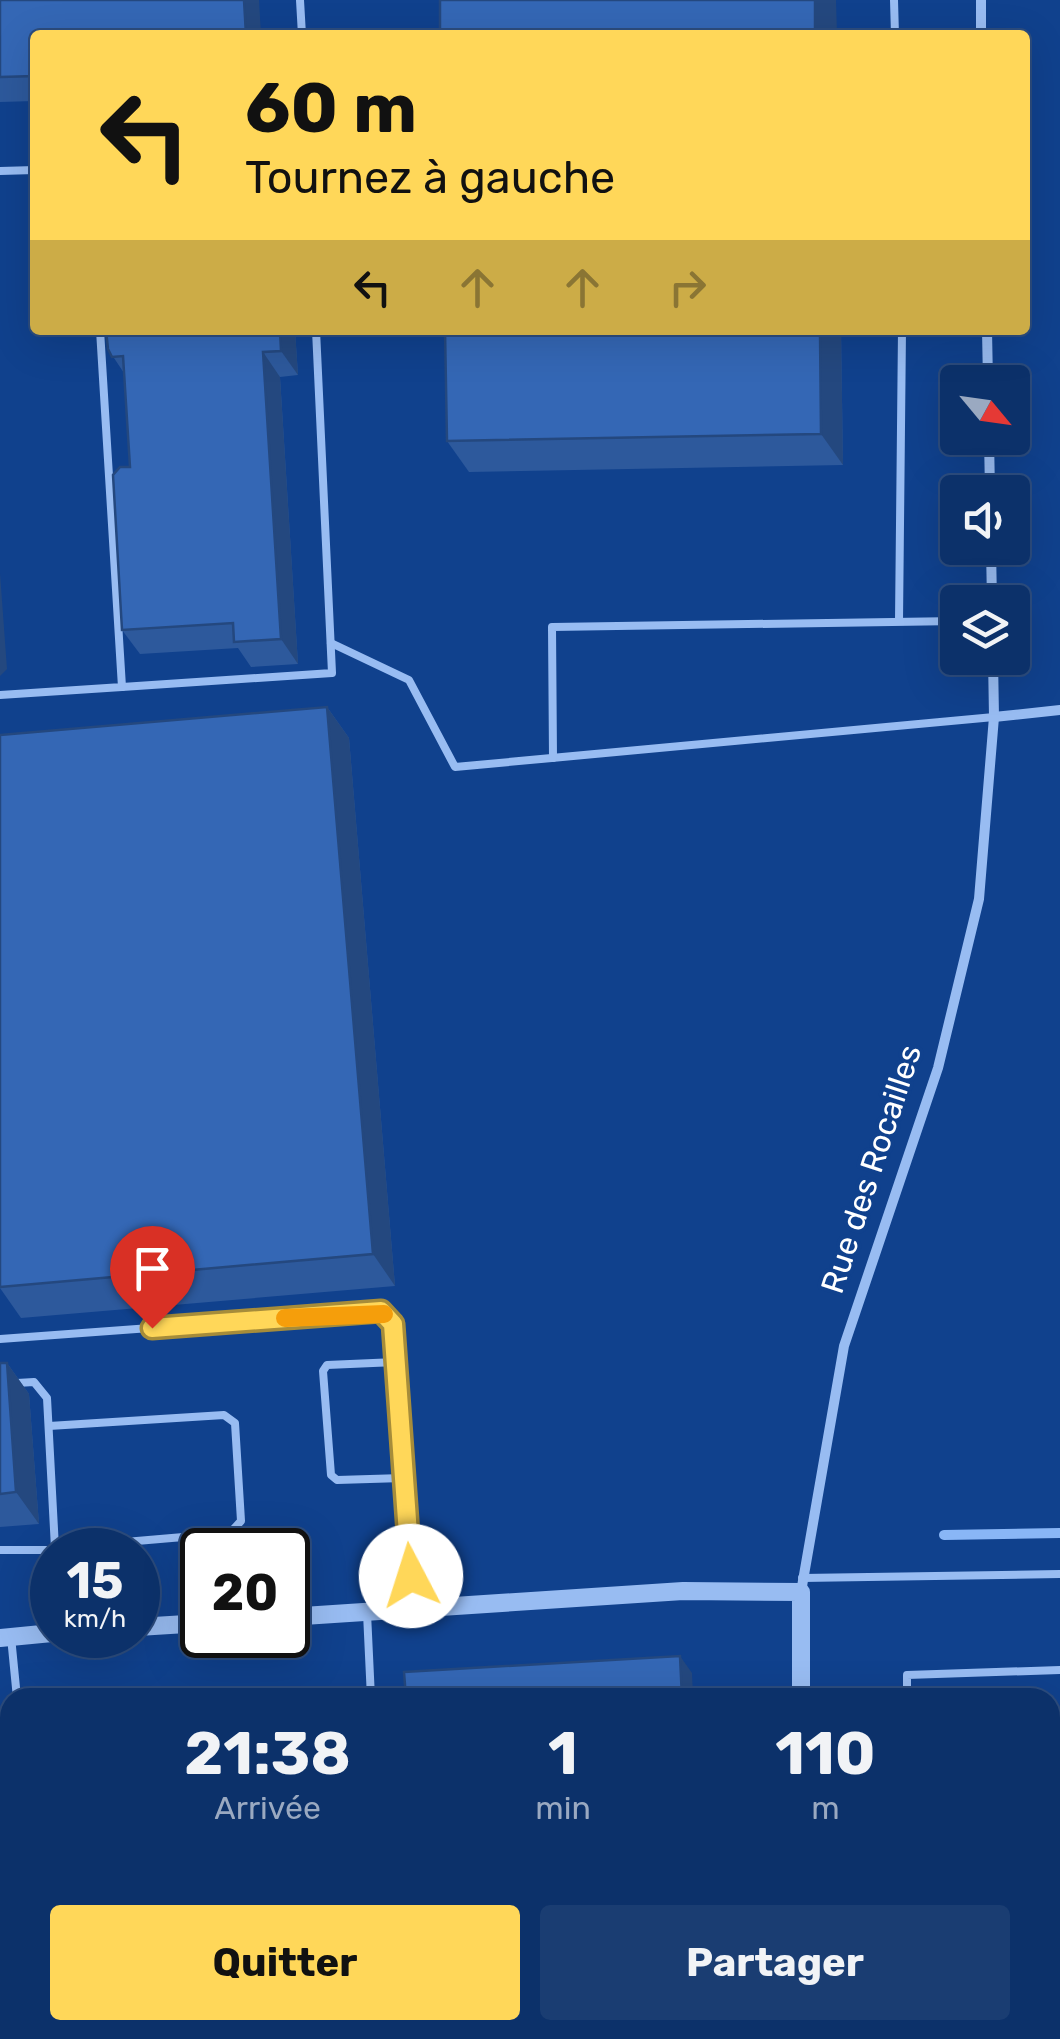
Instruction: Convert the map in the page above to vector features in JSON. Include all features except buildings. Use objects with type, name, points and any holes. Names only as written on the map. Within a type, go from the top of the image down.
[{"type":"street","points":[[981,0],[982,30]]},
{"type":"street","points":[[986,335],[987,365]]},
{"type":"street","name":"Rue des Rocailles","points":[[800,1688],[802,1585],[844,1346],[938,1068],[979,899],[994,717],[993,675]]},
{"type":"street","points":[[994,717],[1060,710]]},
{"type":"street","points":[[310,1616],[802,1585]]},
{"type":"street","points":[[5,1637],[30,1635]]},
{"type":"lane","points":[[300,0],[302,30]]},
{"type":"lane","points":[[894,0],[895,30]]},
{"type":"lane","points":[[0,172],[30,170]]},
{"type":"lane","points":[[100,335],[122,687]]},
{"type":"lane","points":[[0,695],[332,673],[316,335]]},
{"type":"lane","points":[[899,622],[902,335]]},
{"type":"lane","points":[[552,758],[552,627],[940,621]]},
{"type":"lane","points":[[331,643],[409,680],[455,768],[994,717]]},
{"type":"lane","points":[[0,1339],[381,1311],[393,1324],[414,1609]]},
{"type":"lane","points":[[396,1362],[327,1365],[323,1371],[331,1474],[338,1480],[402,1478]]},
{"type":"lane","points":[[0,1384],[34,1382],[48,1398],[54,1528]]},
{"type":"lane","points":[[49,1426],[224,1415],[235,1423],[241,1520],[234,1528]]},
{"type":"lane","points":[[0,1550],[30,1549]]},
{"type":"lane","points":[[802,1585],[1060,1574]]},
{"type":"lane","points":[[367,1613],[371,1688]]},
{"type":"lane","points":[[5,1637],[15,1688]]},
{"type":"lane","points":[[908,1688],[907,1675],[1060,1670]]},
{"type":"waterway","points":[[944,1535],[1060,1533]]},
{"type":"slow traffic","points":[[285,1318],[381,1311],[384,1314]]},
{"type":"route","points":[[152,1328],[381,1311],[393,1324],[411,1576]]}]
